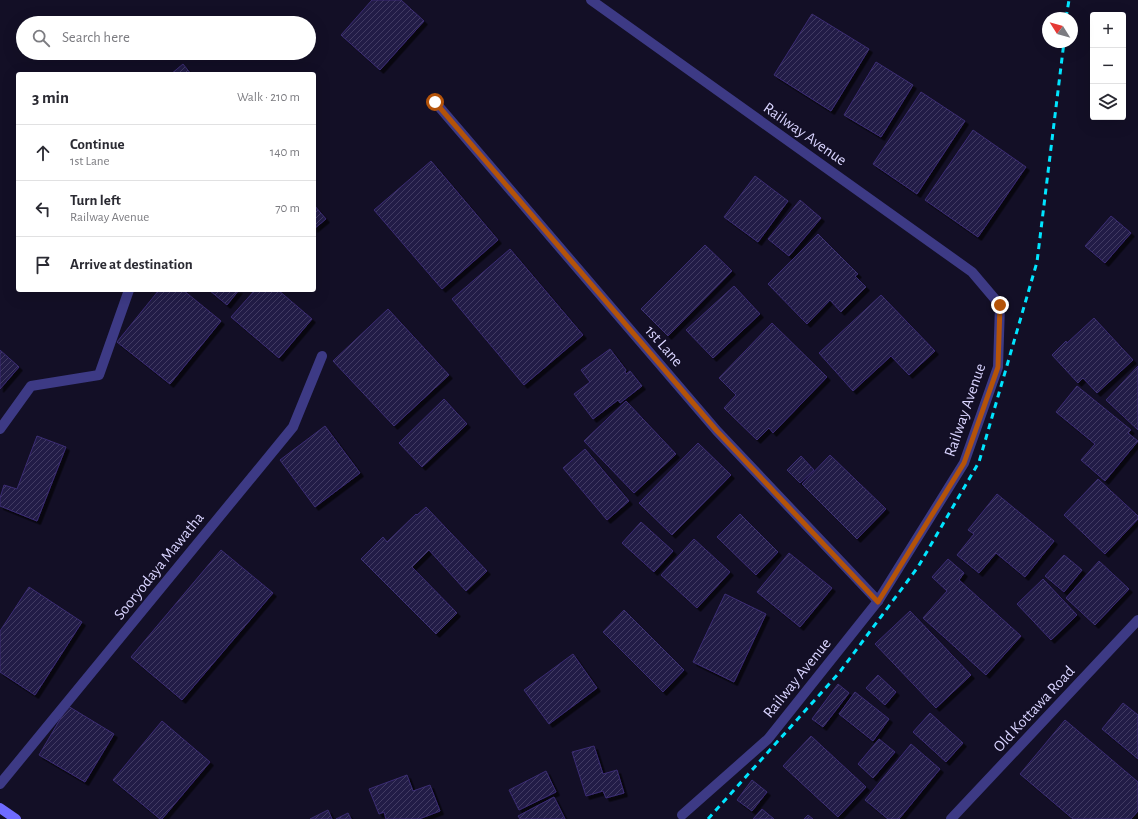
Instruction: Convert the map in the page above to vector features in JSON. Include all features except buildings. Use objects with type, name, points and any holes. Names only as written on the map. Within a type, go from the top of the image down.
[{"type":"main road","points":[[0,808],[16,819]]},
{"type":"street","name":"Railway Avenue","points":[[591,0],[972,272],[1000,305],[998,367],[964,463],[878,602],[768,739],[681,818]]},
{"type":"street","name":"1st Lane","points":[[435,102],[717,431],[878,602]]},
{"type":"street","points":[[0,429],[31,386],[99,375],[128,292]]},
{"type":"street","name":"Sooryodaya Mawatha","points":[[0,784],[293,427],[322,356]]},
{"type":"street","name":"Old Kottawa Road","points":[[951,819],[1138,620]]},
{"type":"railway","points":[[1067,12],[1069,0]]},
{"type":"railway","points":[[708,819],[839,673],[918,567],[979,462],[1037,262],[1063,48]]},
{"type":"route","points":[[435,102],[717,431],[878,602],[964,463],[998,367],[1000,305]]}]
